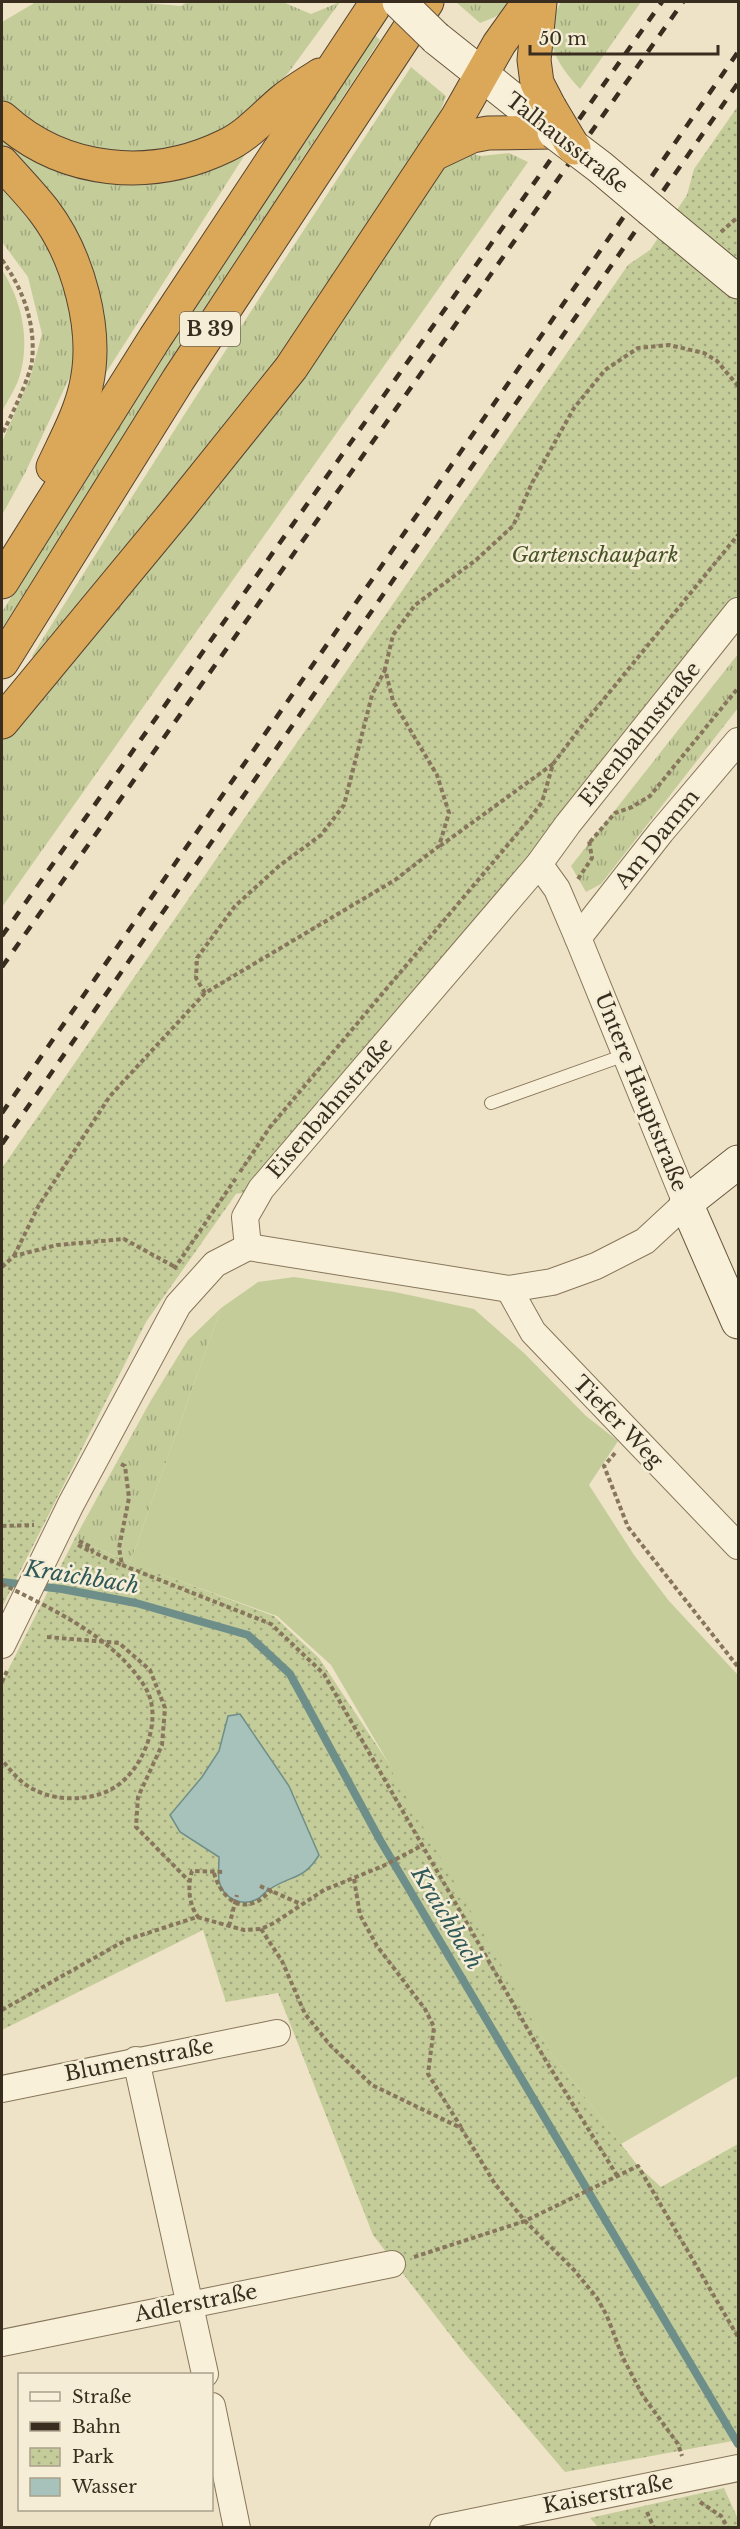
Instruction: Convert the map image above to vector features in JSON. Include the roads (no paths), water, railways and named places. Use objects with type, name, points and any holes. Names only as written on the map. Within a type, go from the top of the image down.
[{"type":"highway","name":"B 39","points":[[2,582],[155,338],[377,2]]},
{"type":"highway","name":"B 39","points":[[2,662],[184,370],[427,2]]},
{"type":"highway","points":[[2,722],[291,368],[434,154],[499,44],[524,9],[538,2]]},
{"type":"highway","points":[[434,154],[472,136],[488,133],[559,130],[537,83],[534,60],[538,2]]},
{"type":"highway","points":[[2,118],[34,143],[62,156],[94,165],[127,169],[154,168],[175,164],[225,146],[251,130],[283,100],[334,65]]},
{"type":"highway","points":[[2,163],[45,213],[68,254],[83,290],[91,359],[78,414],[2,574]]},
{"type":"main road","name":"Talhausstraße","points":[[399,2],[436,38],[481,75],[559,130],[738,282]]},
{"type":"main road","points":[[686,1203],[738,1162]]},
{"type":"main road","name":"Untere Hauptstraße","points":[[686,1203],[738,1322]]},
{"type":"street","name":"Eisenbahnstraße","points":[[248,1247],[245,1217],[261,1189],[539,864],[568,824],[738,611]]},
{"type":"street","name":"Am Damm","points":[[578,938],[661,832],[738,741]]},
{"type":"street","name":"Untere Hauptstraße","points":[[539,864],[557,889],[686,1203]]},
{"type":"street","points":[[2,1645],[48,1550],[178,1305],[215,1264],[248,1247],[509,1289],[552,1282],[596,1266],[645,1241],[686,1203]]},
{"type":"street","name":"Tiefer Weg","points":[[509,1289],[533,1332],[629,1435],[738,1546]]},
{"type":"street","name":"Blumenstraße","points":[[2,2089],[277,2033]]},
{"type":"street","points":[[136,2060],[205,2373]]},
{"type":"street","name":"Adlerstraße","points":[[2,2343],[392,2264]]},
{"type":"street","points":[[213,2411],[237,2528]]},
{"type":"street","name":"Kaiserstraße","points":[[443,2528],[730,2470]]},
{"type":"lane","points":[[491,1103],[625,1055]]},
{"type":"water","points":[[240,1714],[289,1786],[319,1855],[302,1873],[267,1891],[259,1898],[247,1902],[234,1900],[225,1893],[219,1881],[219,1857],[180,1832],[170,1815],[202,1777],[219,1751],[228,1716]]},
{"type":"waterway","name":"Kraichbach","points":[[2,1582],[62,1589],[136,1603],[248,1635],[290,1674],[380,1840],[738,2444]]},
{"type":"railway","points":[[2,936],[662,2]]},
{"type":"railway","points":[[2,967],[683,2]]},
{"type":"railway","points":[[2,1113],[738,52]]},
{"type":"railway","points":[[2,1144],[738,83]]},
{"type":"park label","name":"Gartenschaupark","points":[[595,555]]}]
